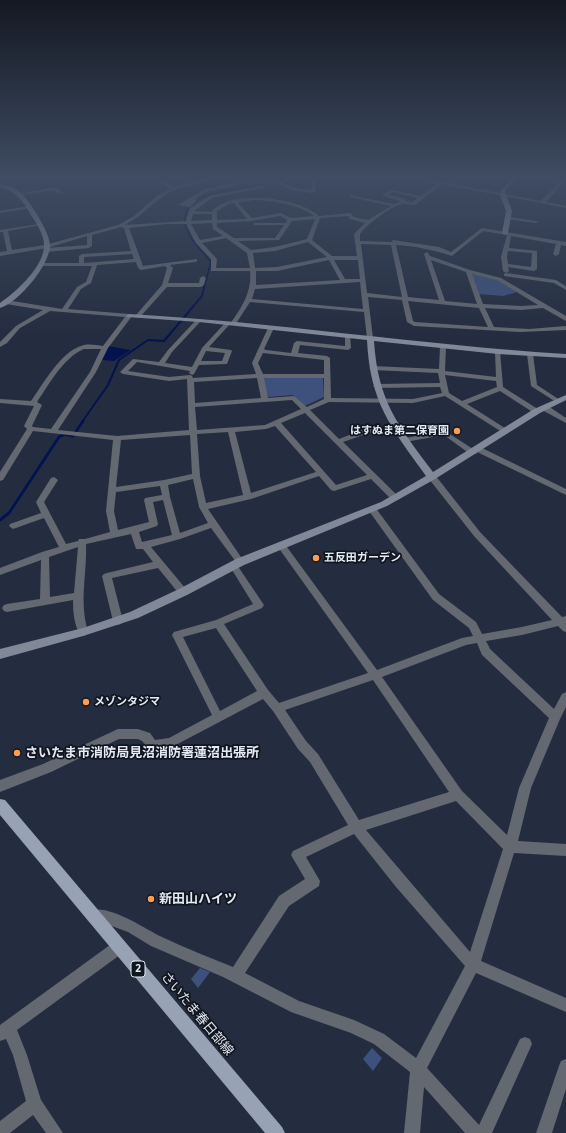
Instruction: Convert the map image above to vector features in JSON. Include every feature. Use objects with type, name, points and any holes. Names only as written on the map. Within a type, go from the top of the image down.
[{"type":"main road","name":"さいたま春日部線","points":[[0,805],[276,1133]]},
{"type":"street","points":[[3,304],[27,282],[41,264],[47,247],[41,230]]},
{"type":"street","points":[[0,254],[47,247],[107,230]]},
{"type":"street","points":[[127,230],[141,268],[195,260]]},
{"type":"street","points":[[191,230],[198,242],[214,259],[213,270],[253,270],[293,267],[331,258],[359,258]]},
{"type":"street","points":[[217,230],[250,252],[266,251],[309,240]]},
{"type":"street","points":[[309,240],[313,230]]},
{"type":"street","points":[[360,230],[357,234],[359,258],[368,311],[372,368],[376,386],[382,401],[405,440],[477,534],[564,624]]},
{"type":"street","points":[[358,242],[393,242],[413,244],[425,248],[439,249],[452,254],[481,230]]},
{"type":"street","points":[[486,230],[566,244]]},
{"type":"street","points":[[506,275],[504,257],[508,230]]},
{"type":"street","points":[[3,231],[10,253]]},
{"type":"street","points":[[198,242],[225,236],[280,232],[277,239]]},
{"type":"street","points":[[47,247],[89,246],[90,235]]},
{"type":"street","points":[[232,240],[277,239],[284,246]]},
{"type":"street","points":[[309,240],[331,258],[343,281]]},
{"type":"street","points":[[393,242],[410,322],[414,324],[525,332],[549,331],[566,328]]},
{"type":"street","points":[[556,254],[559,242]]},
{"type":"street","points":[[425,248],[442,302]]},
{"type":"street","points":[[505,265],[534,269],[535,252],[506,249]]},
{"type":"street","points":[[81,265],[82,256],[134,252]]},
{"type":"street","points":[[218,717],[177,636],[218,622],[259,605],[237,563],[203,507],[196,476],[190,379],[204,350],[230,324],[249,300],[253,287],[253,270],[250,252]]},
{"type":"street","points":[[429,257],[468,271],[499,279],[566,319]]},
{"type":"street","points":[[41,264],[81,265],[138,260]]},
{"type":"street","points":[[64,311],[79,288],[88,283],[95,264]]},
{"type":"street","points":[[138,316],[165,285],[170,268],[167,264]]},
{"type":"street","points":[[468,271],[481,306],[492,329]]},
{"type":"street","points":[[499,279],[506,275],[556,282],[566,288]]},
{"type":"street","points":[[165,285],[201,285],[203,278]]},
{"type":"street","points":[[253,287],[363,280]]},
{"type":"street","points":[[365,295],[481,306],[521,308],[543,306]]},
{"type":"street","points":[[249,300],[368,311]]},
{"type":"street","points":[[3,304],[64,311],[199,320],[498,352],[566,356]]},
{"type":"street","points":[[0,345],[18,327],[49,309]]},
{"type":"street","points":[[559,315],[566,313]]},
{"type":"street","points":[[52,431],[93,372],[105,348],[129,316]]},
{"type":"street","points":[[161,364],[170,351],[199,320]]},
{"type":"street","points":[[265,400],[260,376],[255,363],[271,328]]},
{"type":"street","points":[[0,335],[9,336]]},
{"type":"street","points":[[294,355],[298,343],[348,348],[348,336]]},
{"type":"street","points":[[443,346],[441,372],[442,385],[446,394],[505,432]]},
{"type":"street","points":[[33,403],[54,372],[79,349],[84,347],[105,348]]},
{"type":"street","points":[[204,350],[229,352],[224,363],[195,366],[161,364],[135,360],[123,372],[169,379],[260,376],[328,376]]},
{"type":"street","points":[[261,350],[265,352],[327,358],[328,400]]},
{"type":"street","points":[[498,352],[498,378],[500,388],[537,411]]},
{"type":"street","points":[[530,354],[534,386],[562,399]]},
{"type":"street","points":[[372,368],[441,372],[498,378]]},
{"type":"street","points":[[376,386],[442,385]]},
{"type":"street","points":[[461,404],[500,388]]},
{"type":"street","points":[[31,429],[117,438],[266,428],[328,400],[413,401],[446,394]]},
{"type":"street","points":[[192,405],[294,398],[395,498]]},
{"type":"street","points":[[0,654],[83,632],[134,615],[183,592],[237,563],[372,509],[432,477],[537,411],[562,399]]},
{"type":"street","points":[[0,401],[33,403],[38,405],[28,426],[31,429]]},
{"type":"street","points":[[545,408],[566,421]]},
{"type":"street","points":[[278,423],[334,488],[372,476]]},
{"type":"street","points":[[337,442],[378,426]]},
{"type":"street","points":[[0,478],[31,429]]},
{"type":"street","points":[[231,430],[248,497]]},
{"type":"street","points":[[405,440],[445,433],[475,450],[566,492]]},
{"type":"street","points":[[115,534],[110,510],[117,438]]},
{"type":"street","points":[[0,465],[9,464]]},
{"type":"street","points":[[203,507],[248,497],[321,473]]},
{"type":"street","points":[[112,490],[164,483],[196,476]]},
{"type":"street","points":[[54,480],[40,502],[63,547]]},
{"type":"street","points":[[164,483],[166,498],[177,537]]},
{"type":"street","points":[[0,572],[82,541],[134,530],[154,524],[148,500],[166,498]]},
{"type":"street","points":[[372,509],[436,597],[473,625],[486,652],[555,717]]},
{"type":"street","points":[[13,526],[46,514]]},
{"type":"street","points":[[134,530],[139,547],[177,537],[213,524]]},
{"type":"street","points":[[82,541],[83,559],[77,596],[77,609],[83,632]]},
{"type":"street","points":[[281,545],[375,675],[458,795],[510,847],[566,850]]},
{"type":"street","points":[[144,546],[183,592]]},
{"type":"street","points":[[45,554],[45,602]]},
{"type":"street","points":[[118,621],[107,576],[159,564]]},
{"type":"street","points":[[7,608],[77,596]]},
{"type":"street","points":[[218,622],[264,693],[314,758],[356,827],[401,882],[473,965],[566,1005]]},
{"type":"street","points":[[277,708],[375,675],[465,641],[564,624]]},
{"type":"street","points":[[0,786],[46,768],[118,734],[138,734],[146,737],[153,745],[170,743],[264,693]]},
{"type":"street","points":[[412,1133],[418,1070],[473,965],[510,847],[525,788],[555,717],[566,697]]},
{"type":"street","points":[[235,976],[284,901],[314,881],[297,855],[356,827],[458,795]]},
{"type":"street","points":[[93,916],[110,918],[132,927],[156,941],[235,976],[296,1007],[354,1027],[379,1039],[418,1070],[476,1133]]},
{"type":"street","points":[[55,1133],[35,1104],[20,1055],[5,1031],[119,947]]},
{"type":"street","points":[[484,1133],[525,1044]]},
{"type":"street","points":[[544,1133],[566,1066]]},
{"type":"street","points":[[0,1131],[35,1104]]},
{"type":"shaded area","points":[[471,273],[496,279],[517,292],[503,296],[479,294]]},
{"type":"shaded area","points":[[108,346],[131,350],[114,361],[102,360]]},
{"type":"shaded area","points":[[263,378],[323,378],[324,397],[307,405],[303,405],[293,395],[269,397],[266,396]]},
{"type":"shaded area","points":[[200,968],[210,972],[198,988],[191,979]]},
{"type":"shaded area","points":[[372,1048],[382,1058],[373,1071],[363,1059]]},
{"type":"waterway","points":[[187,230],[194,243],[211,262],[205,284]]},
{"type":"waterway","points":[[82,422],[108,385],[119,360],[148,340],[164,341],[202,296],[205,283]]},
{"type":"waterway","points":[[0,520],[9,513],[59,437],[65,434],[73,436],[83,421]]},
{"type":"place","name":"はすぬま第二保育園","points":[[457,431]]},
{"type":"place","name":"五反田ガーデン","points":[[316,558]]},
{"type":"place","name":"メゾンタジマ","points":[[86,702]]},
{"type":"place","name":"さいたま市消防局見沼消防署蓮沼出張所","points":[[17,753]]},
{"type":"place","name":"新田山ハイツ","points":[[151,899]]}]
